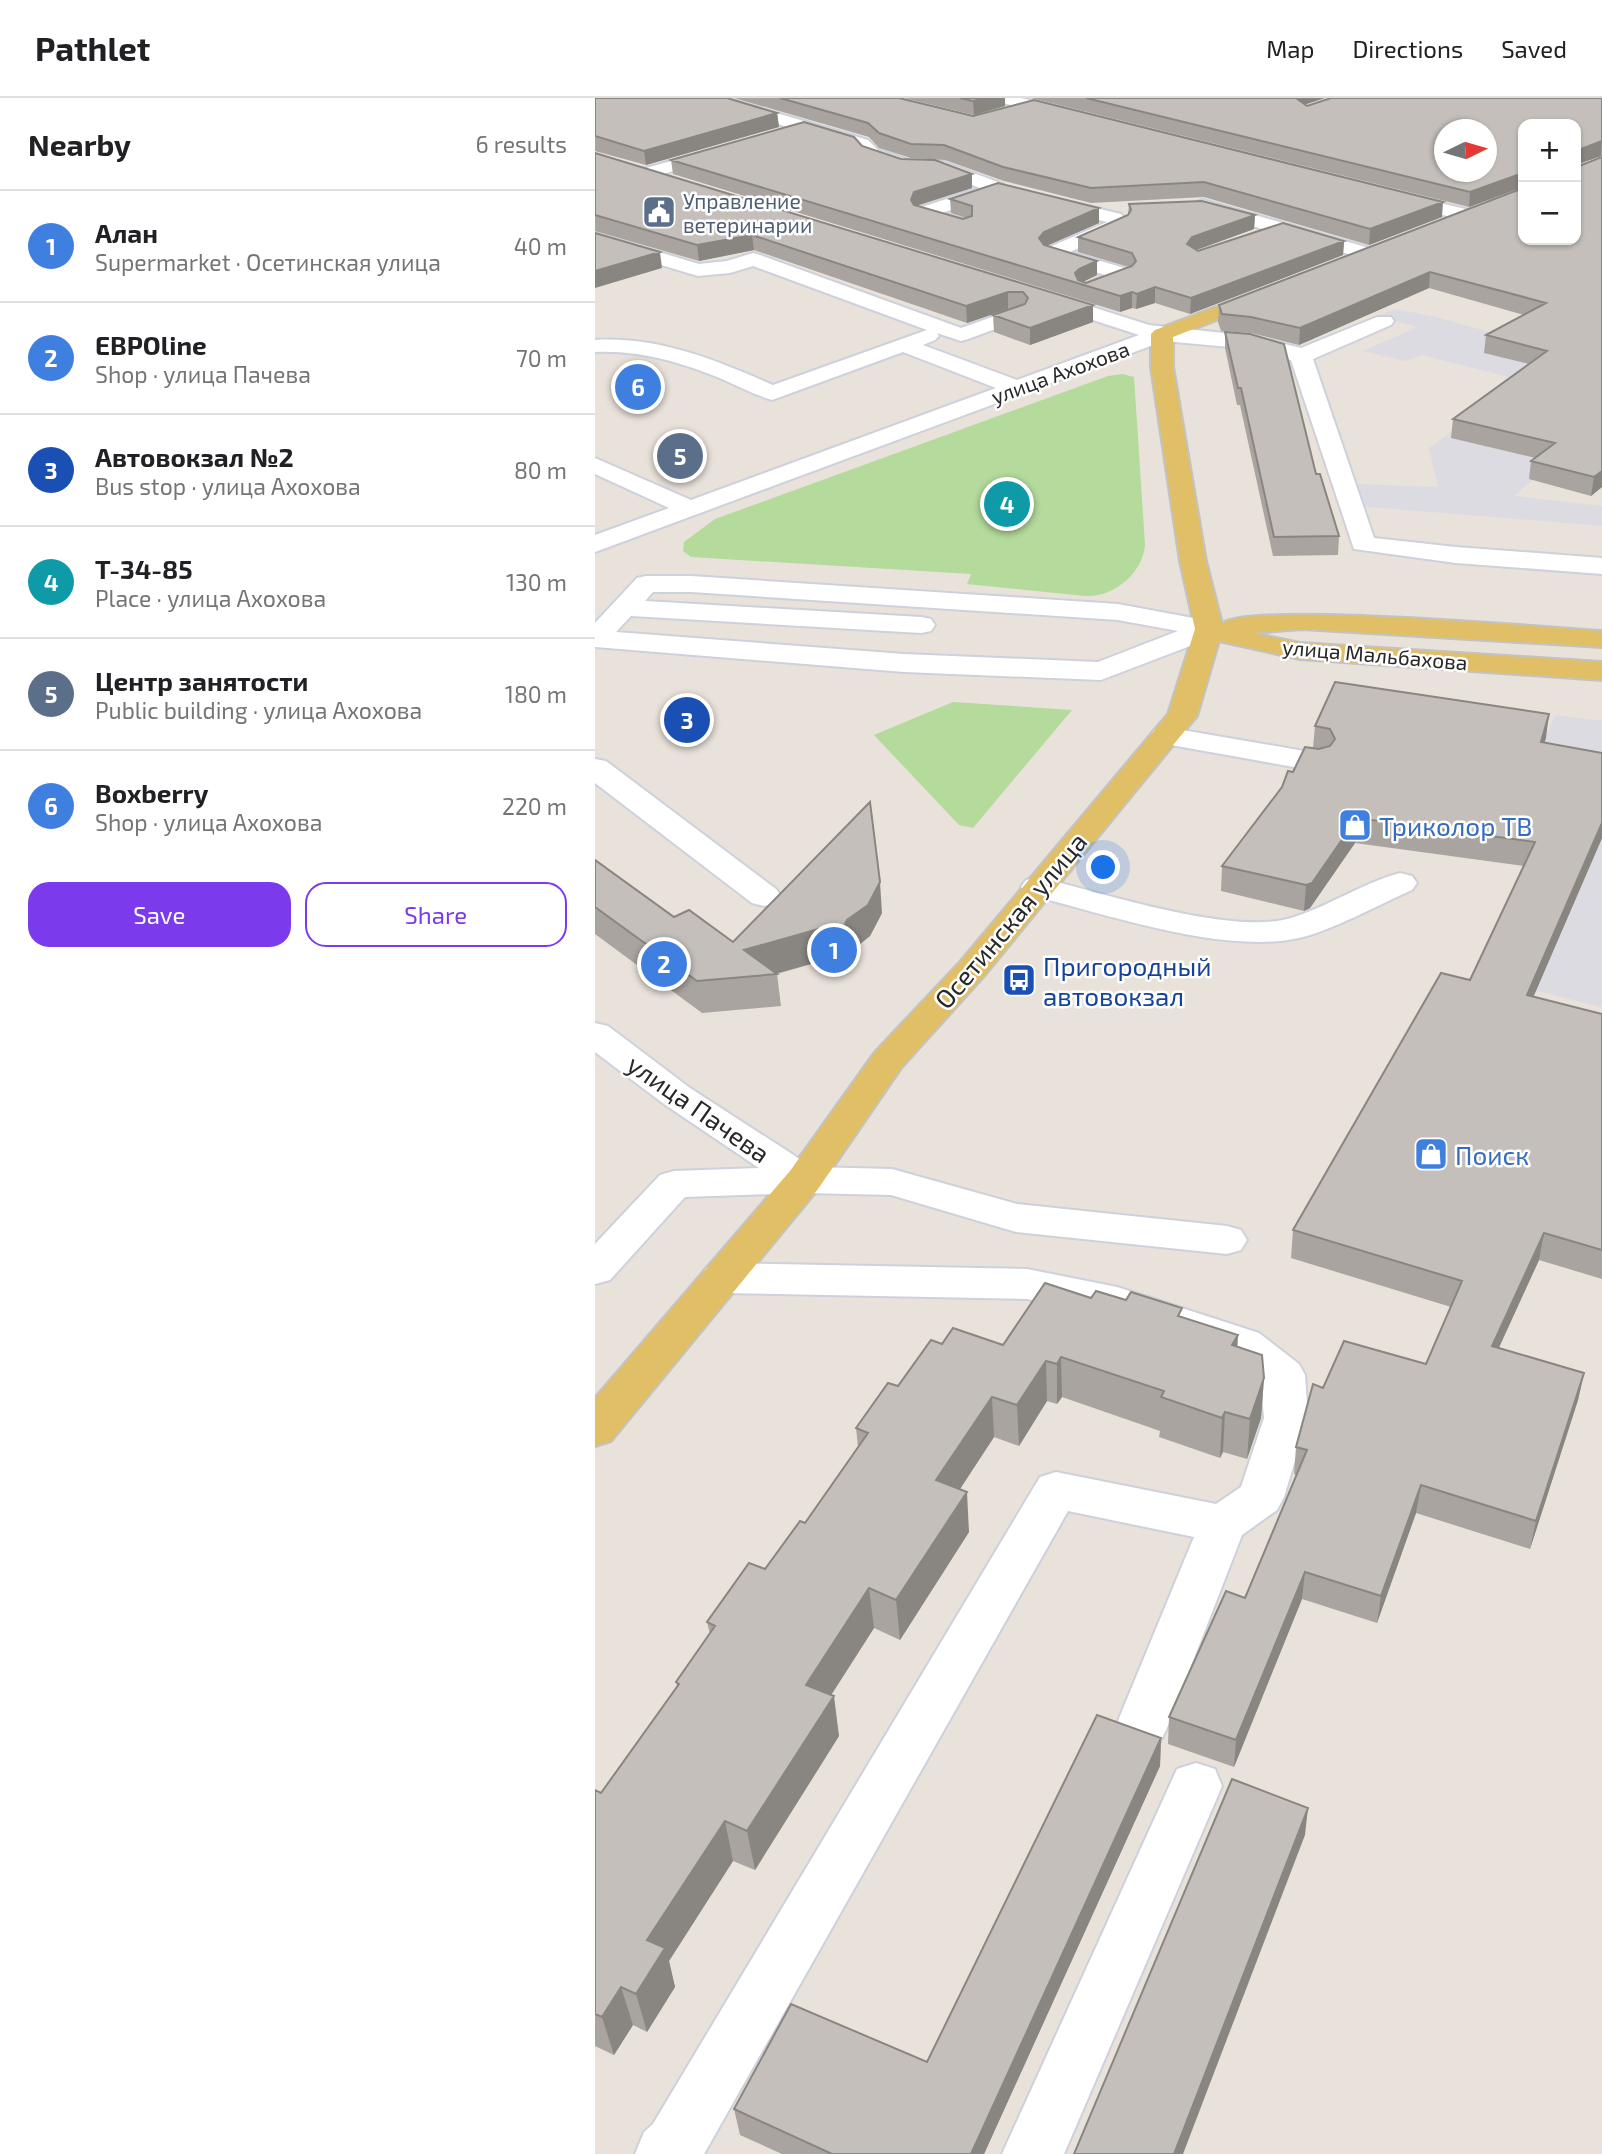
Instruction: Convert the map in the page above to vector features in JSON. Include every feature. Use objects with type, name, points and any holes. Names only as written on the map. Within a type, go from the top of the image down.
[{"type":"main road","points":[[1442,225],[1489,207]]},
{"type":"main road","points":[[1336,267],[1375,251]]},
{"type":"main road","name":"улица Ахохова","points":[[1162,334],[1291,285]]},
{"type":"main road","points":[[1162,334],[1162,367],[1166,393],[1193,561],[1209,629]]},
{"type":"main road","name":"улица Мальбахова","points":[[1209,629],[1302,621],[1602,639]]},
{"type":"main road","name":"улица Мальбахова","points":[[1209,629],[1256,643],[1300,651],[1602,671]]},
{"type":"main road","name":"Осетинская улица","points":[[595,1429],[804,1180],[888,1060],[972,969],[1182,716],[1209,629]]},
{"type":"street","points":[[708,98],[862,144],[870,153],[883,158],[909,166],[938,166],[1003,190],[923,213],[963,225]]},
{"type":"street","points":[[1001,98],[1089,120]]},
{"type":"street","points":[[998,116],[1034,106]]},
{"type":"street","points":[[779,135],[806,127]]},
{"type":"street","points":[[684,186],[639,172],[739,146]]},
{"type":"street","points":[[1372,192],[1467,215]]},
{"type":"street","points":[[1036,198],[1114,218],[1119,223],[1052,253],[1124,274],[1087,290]]},
{"type":"street","points":[[1180,206],[1203,206],[1281,229],[1375,251]]},
{"type":"street","points":[[1088,212],[1136,209]]},
{"type":"street","points":[[1246,241],[1281,229]]},
{"type":"street","points":[[595,239],[698,270],[713,271],[753,259],[961,335],[1017,315]]},
{"type":"street","points":[[1025,292],[1162,334],[1286,349],[1301,356],[1363,544],[1457,555],[1602,566]]},
{"type":"street","points":[[1301,356],[1384,321]]},
{"type":"street","points":[[595,346],[640,347],[712,366],[772,393],[946,329]]},
{"type":"street","name":"улица Ахохова","points":[[595,544],[1162,334]]},
{"type":"street","points":[[903,345],[1017,388]]},
{"type":"street","points":[[595,465],[691,509]]},
{"type":"street","points":[[595,639],[646,584],[691,584],[1118,612],[1209,629]]},
{"type":"street","points":[[625,608],[946,627]]},
{"type":"street","points":[[988,629],[1114,637],[1209,629]]},
{"type":"street","points":[[595,639],[904,663],[1101,670],[1209,629]]},
{"type":"street","points":[[1165,736],[1316,762]]},
{"type":"street","points":[[595,768],[764,897]]},
{"type":"street","points":[[1038,887],[1204,928],[1244,932],[1295,929],[1400,883]]},
{"type":"street","name":"улица Пачева","points":[[595,1034],[677,1096],[804,1180]]},
{"type":"street","points":[[595,1270],[674,1184],[804,1180],[892,1182],[1016,1218],[1227,1240]]},
{"type":"street","points":[[721,1278],[1027,1284],[1117,1301],[1244,1344],[1283,1375],[1286,1418],[1261,1497],[1223,1524],[1141,1728]]},
{"type":"street","points":[[666,2154],[682,2134],[1056,1489],[1223,1524]]},
{"type":"street","points":[[1033,2154],[1196,1786]]},
{"type":"shaded area","points":[[1395,309],[1432,316],[1602,363],[1597,424],[1514,496],[1602,506],[1602,526],[1358,506],[1355,484],[1438,487],[1429,448],[1524,381],[1422,355],[1405,361],[1363,351],[1418,327],[1377,316]]},
{"type":"shaded area","points":[[1555,715],[1602,721],[1602,1007],[1475,976],[1541,838],[1531,775]]},
{"type":"green space","points":[[1122,374],[1134,377],[1145,545],[1139,565],[1133,574],[1106,593],[1085,596],[967,584],[971,574],[691,557],[683,551],[684,542],[715,519],[1108,376]]},
{"type":"green space","points":[[953,702],[1072,710],[973,828],[959,825],[874,735]]},
{"type":"building","points":[[595,98],[727,98],[777,113],[644,151],[595,136]]},
{"type":"building","points":[[780,98],[899,98],[973,116],[1034,100],[1443,202],[1370,229],[1204,182],[1091,188],[1003,167],[944,145],[911,144],[879,133],[868,123]]},
{"type":"building","points":[[960,98],[985,98],[973,101]]},
{"type":"building","points":[[1086,98],[1296,98],[1307,106],[1331,98],[1602,98],[1602,141],[1581,149],[1581,119],[1518,119],[1518,175],[1470,192]]},
{"type":"building","points":[[804,122],[854,137],[862,146],[901,159],[935,160],[972,174],[914,192],[911,200],[914,205],[963,219],[972,216],[972,206],[950,199],[998,183],[1099,208],[1044,232],[1039,238],[1044,245],[1097,261],[1075,273],[1078,280],[1086,283],[1132,266],[1136,261],[1132,253],[1078,237],[1128,215],[1131,210],[1129,204],[1202,201],[1255,215],[1192,237],[1187,244],[1198,251],[1283,223],[1344,241],[1191,298],[1155,287],[1137,294],[1132,292],[1120,296],[671,160]]},
{"type":"building","points":[[595,153],[1093,305],[1030,328],[993,315],[1025,304],[1028,298],[1023,292],[1008,292],[966,306],[752,235],[697,245],[595,215]]},
{"type":"building","points":[[1602,157],[1602,471],[1594,477],[1531,461],[1555,443],[1453,419],[1547,351],[1486,335],[1546,303],[1430,272],[1300,328],[1251,317],[1222,314],[1219,305],[1518,190],[1518,245],[1581,245],[1581,165]]},
{"type":"building","points":[[595,233],[660,252],[595,271]]},
{"type":"building","points":[[1225,332],[1250,334],[1284,344],[1316,474],[1320,474],[1339,536],[1274,537],[1241,388],[1238,388]]},
{"type":"building","points":[[1335,682],[1549,714],[1541,742],[1602,753],[1602,823],[1527,995],[1602,1014],[1602,1250],[1544,1233],[1492,1346],[1584,1373],[1536,1521],[1421,1485],[1381,1596],[1305,1572],[1236,1740],[1169,1717],[1226,1591],[1245,1598],[1307,1450],[1296,1447],[1313,1384],[1323,1388],[1344,1341],[1426,1364],[1462,1281],[1293,1230],[1441,973],[1470,980],[1535,842],[1357,818],[1312,883],[1306,885],[1222,866],[1282,787],[1288,771],[1293,772],[1305,747],[1319,749],[1330,746],[1335,739],[1330,729],[1315,726]]},
{"type":"building","points":[[870,802],[880,882],[868,905],[847,920],[844,926],[822,928],[744,950],[777,974],[697,981],[595,907],[595,860],[674,917],[689,910],[733,942]]},
{"type":"building","points":[[1045,1283],[1091,1298],[1096,1291],[1126,1300],[1131,1292],[1182,1308],[1178,1316],[1238,1335],[1232,1345],[1262,1355],[1264,1378],[1250,1419],[1225,1412],[1222,1418],[1161,1397],[1164,1391],[1061,1357],[1057,1364],[1046,1361],[1017,1405],[992,1397],[936,1480],[967,1492],[896,1600],[869,1588],[806,1685],[834,1696],[747,1831],[725,1821],[647,1940],[665,1948],[636,1994],[621,1987],[602,2017],[595,2014],[595,1790],[601,1793],[679,1684],[676,1682],[715,1626],[707,1622],[749,1563],[765,1569],[800,1521],[805,1523],[868,1433],[856,1428],[888,1383],[898,1386],[931,1340],[942,1344],[953,1328],[1003,1345]]},
{"type":"building","points":[[1097,1715],[1161,1738],[971,2154],[832,2154],[734,2109],[791,2004],[927,2062]]},
{"type":"building","points":[[1232,1779],[1308,1808],[1174,2154],[1074,2154]]},
{"type":"place","name":"Управление ветеринарии","points":[[659,212]]},
{"type":"place","name":"Boxberry","points":[[638,387]]},
{"type":"place","name":"Центр занятости","points":[[680,456]]},
{"type":"place","name":"Т-34-85","points":[[1007,504]]},
{"type":"place","name":"Автовокзал №2","points":[[687,720]]},
{"type":"place","name":"Триколор ТВ","points":[[1355,825]]},
{"type":"place","name":"Алан","points":[[834,950]]},
{"type":"place","name":"ЕВРОline","points":[[664,964]]},
{"type":"place","name":"Пригородный автовокзал","points":[[1019,980]]},
{"type":"place","name":"Поиск","points":[[1431,1154]]}]
